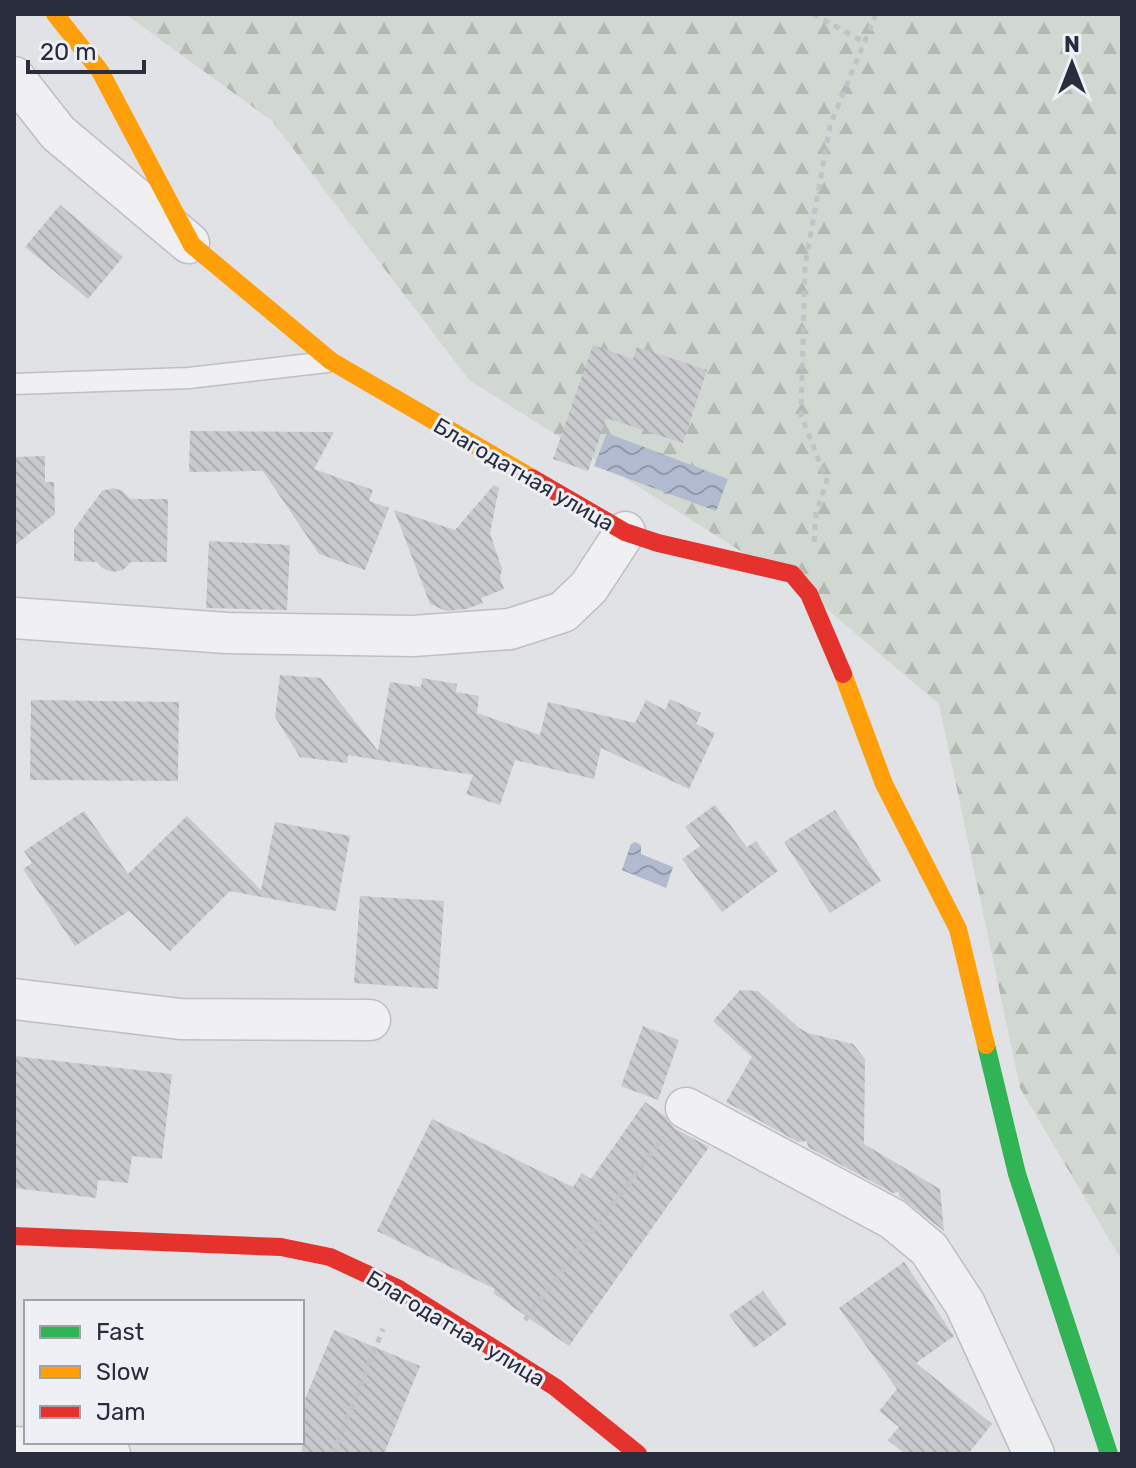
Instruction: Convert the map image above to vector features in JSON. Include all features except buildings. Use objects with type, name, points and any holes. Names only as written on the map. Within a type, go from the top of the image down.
[{"type":"street","name":"Благодатная улица","points":[[14,618],[227,633],[413,636],[510,629],[563,612],[589,587],[625,532],[331,361],[192,245],[100,71],[55,14]]},
{"type":"street","points":[[14,77],[58,133],[192,245]]},
{"type":"street","points":[[625,532],[658,543],[792,574],[809,594],[829,637],[884,784],[958,929],[1017,1174],[1109,1454]]},
{"type":"street","points":[[14,999],[180,1019],[370,1020]]},
{"type":"street","points":[[686,1108],[893,1219],[929,1249],[965,1304],[1034,1454]]},
{"type":"street","name":"Благодатная улица","points":[[14,1236],[281,1247],[330,1257],[399,1289],[555,1387],[638,1454]]},
{"type":"street","points":[[14,1447],[110,1454]]},
{"type":"lane","points":[[14,384],[189,378],[331,361]]},
{"type":"path","points":[[813,14],[864,42]]},
{"type":"path","points":[[809,594],[816,513],[827,481],[801,415],[805,266],[830,125],[876,14]]},
{"type":"path","points":[[500,1352],[686,1108]]},
{"type":"path","points":[[333,1454],[399,1289]]},
{"type":"green space","points":[[125,14],[1122,14],[1122,1261],[1020,1088],[939,704],[809,594],[469,380],[272,121]]},
{"type":"water","points":[[607,433],[728,479],[716,511],[594,466]]},
{"type":"water","points":[[631,844],[641,845],[641,854],[673,867],[666,888],[622,870]]},
{"type":"traffic: fast","points":[[986,1045],[1017,1174],[1109,1454]]},
{"type":"traffic: slow","points":[[55,14],[100,71],[192,245],[331,361],[532,478]]},
{"type":"traffic: slow","points":[[843,674],[884,784],[958,929],[986,1045]]},
{"type":"traffic: jam","points":[[532,478],[625,532],[658,543],[792,574],[809,594],[843,674]]},
{"type":"traffic: jam","points":[[14,1236],[281,1247],[330,1257],[399,1289],[555,1387],[638,1454]]}]
